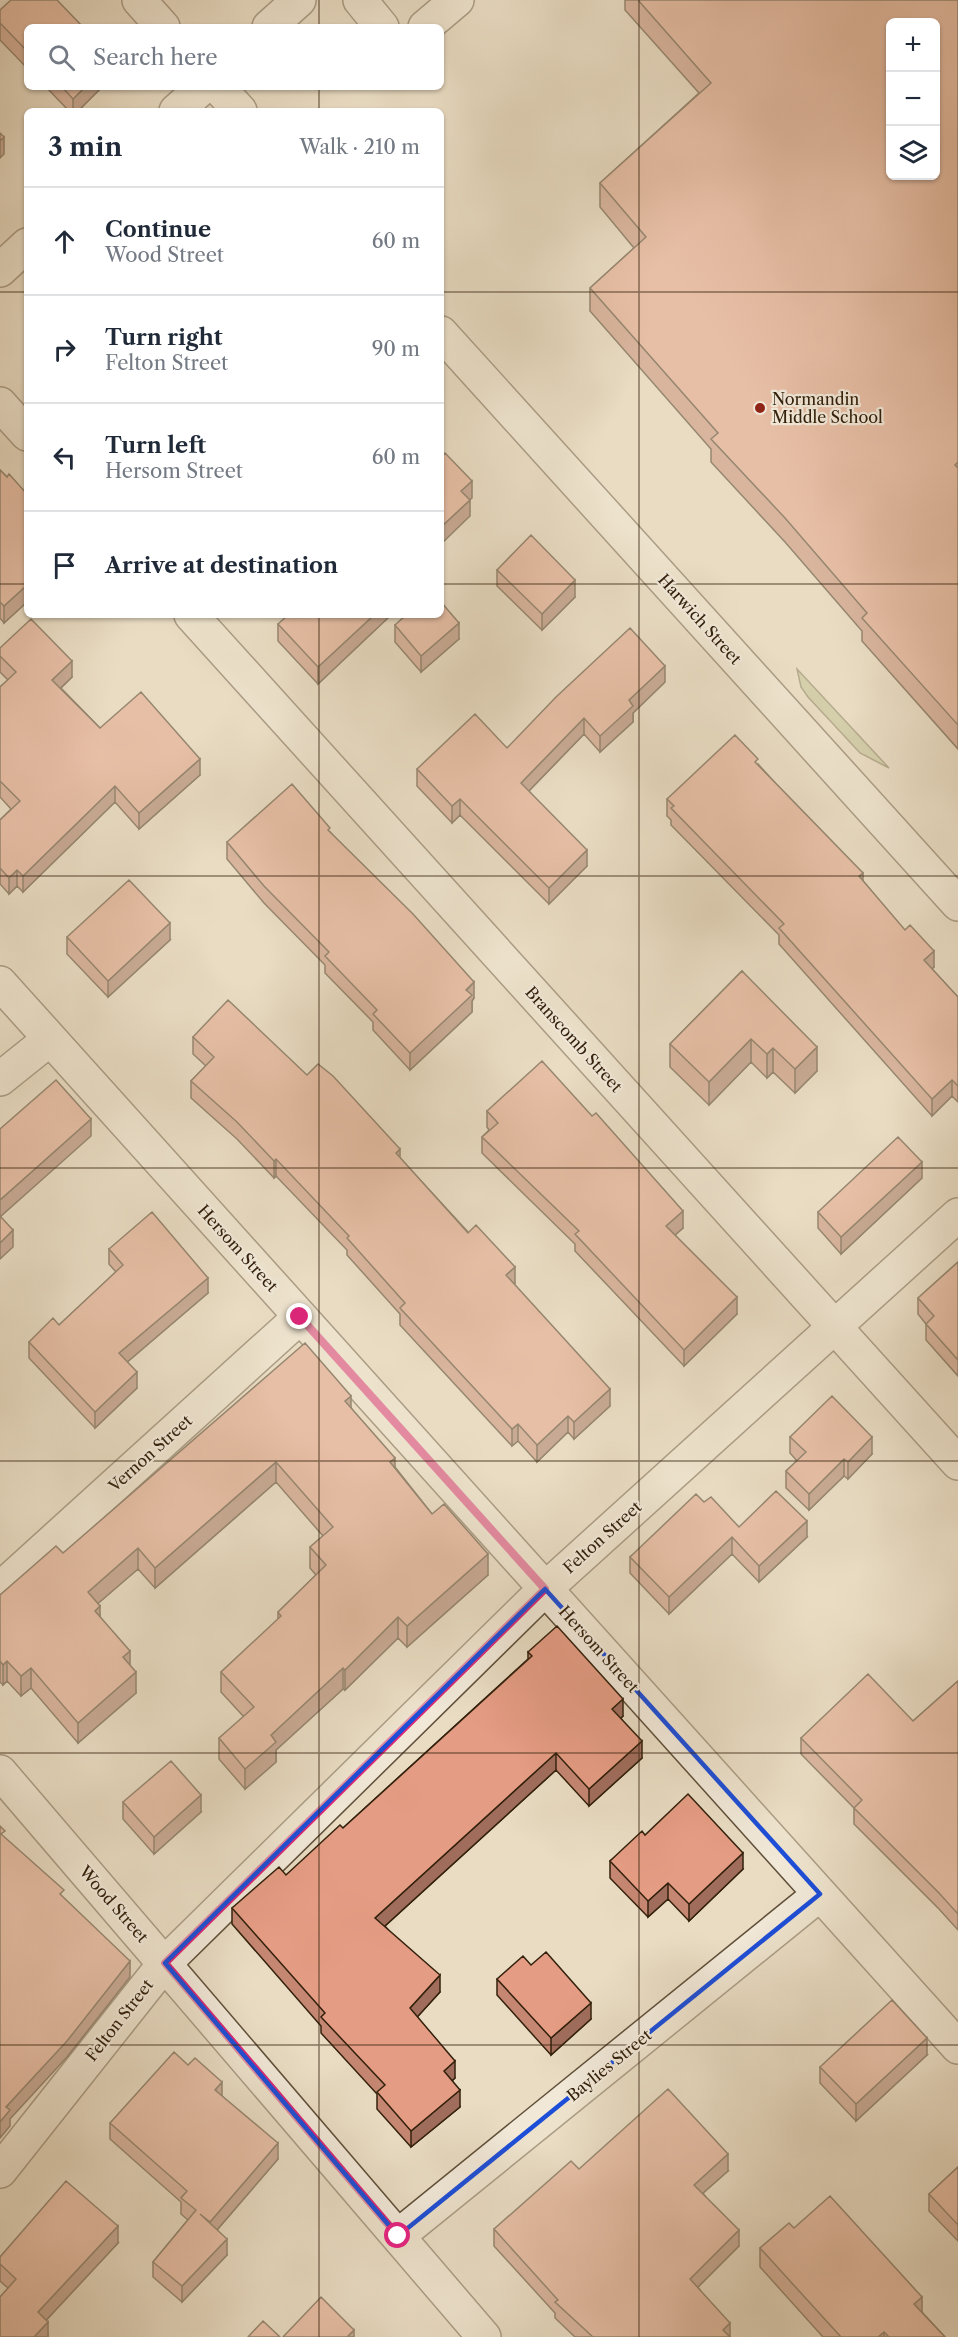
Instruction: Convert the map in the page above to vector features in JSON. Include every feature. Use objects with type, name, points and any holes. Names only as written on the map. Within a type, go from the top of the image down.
[{"type":"street","points":[[139,0],[161,24]]},
{"type":"street","points":[[272,24],[299,0]]},
{"type":"street","points":[[360,0],[380,24]]},
{"type":"street","points":[[429,24],[457,0]]},
{"type":"street","points":[[179,108],[200,90]]},
{"type":"street","points":[[221,90],[237,108]]},
{"type":"street","points":[[0,270],[24,249]]},
{"type":"street","name":"Harwich Street","points":[[444,336],[958,904]]},
{"type":"street","points":[[0,404],[24,431]]},
{"type":"street","name":"Branscomb Street","points":[[194,618],[958,1463]]},
{"type":"street","name":"Hersom Street","points":[[0,983],[958,2047]]},
{"type":"street","points":[[0,1079],[50,1039]]},
{"type":"street","name":"Felton Street","points":[[0,2171],[165,1963],[545,1589],[958,1215]]},
{"type":"street","name":"Vernon Street","points":[[0,1589],[300,1317]]},
{"type":"street","name":"Wood Street","points":[[0,1772],[398,2236],[478,2335]]},
{"type":"street","name":"Baylies Street","points":[[398,2236],[820,1894]]},
{"type":"highlighted area","points":[[545,1589],[820,1894],[398,2236],[165,1963]]},
{"type":"green space","points":[[797,669],[889,768],[860,753],[808,697],[801,687]]},
{"type":"building","points":[[11,0],[57,0],[80,24],[24,24],[24,48],[0,23],[0,10]]},
{"type":"building","points":[[638,0],[958,0],[958,462],[955,465],[958,468],[958,725],[862,618],[867,613],[785,518],[711,439],[718,433],[590,288],[646,237],[600,183],[711,83]]},
{"type":"building","points":[[65,90],[82,90],[73,99]]},
{"type":"building","points":[[444,454],[472,481],[461,491],[470,500],[444,524]]},
{"type":"building","points":[[0,470],[7,477],[9,474],[24,491],[24,588],[4,606],[0,602]]},
{"type":"building","points":[[531,535],[575,580],[542,614],[497,570]]},
{"type":"building","points":[[444,606],[459,623],[421,656],[395,625],[403,618],[444,618]]},
{"type":"building","points":[[285,618],[371,618],[318,667],[278,624]]},
{"type":"building","points":[[31,619],[72,661],[52,680],[100,728],[141,692],[200,759],[139,813],[115,786],[23,876],[17,870],[9,878],[0,868],[0,820],[20,801],[0,781],[0,687],[16,672],[0,656],[0,648]]},
{"type":"building","points":[[630,628],[665,666],[629,700],[633,706],[600,736],[584,718],[521,783],[587,850],[549,888],[460,799],[452,806],[417,769],[475,714],[507,748],[556,697]]},
{"type":"building","points":[[735,735],[758,759],[755,762],[863,873],[859,876],[905,930],[910,925],[934,951],[924,960],[958,997],[958,1086],[952,1080],[932,1099],[779,928],[784,924],[671,808],[674,806],[667,799]]},
{"type":"building","points":[[292,784],[330,828],[328,830],[413,914],[474,982],[466,990],[472,995],[410,1053],[373,1014],[377,1010],[325,956],[329,952],[264,886],[227,842]]},
{"type":"building","points":[[129,880],[170,923],[108,981],[67,937]]},
{"type":"building","points":[[742,971],[817,1047],[795,1069],[773,1048],[767,1054],[751,1039],[709,1082],[670,1044]]},
{"type":"building","points":[[228,1000],[307,1075],[318,1064],[333,1076],[400,1149],[396,1153],[468,1233],[476,1225],[515,1267],[506,1275],[610,1389],[574,1422],[568,1416],[537,1445],[518,1424],[512,1429],[400,1308],[405,1303],[347,1238],[349,1236],[276,1159],[274,1161],[237,1122],[191,1081],[214,1057],[193,1037]]},
{"type":"building","points":[[542,1061],[592,1116],[596,1113],[683,1211],[666,1226],[737,1297],[684,1350],[575,1234],[579,1231],[482,1137],[498,1123],[487,1111]]},
{"type":"building","points":[[56,1080],[91,1119],[0,1200],[0,1129]]},
{"type":"building","points":[[898,1137],[922,1162],[841,1237],[818,1212]]},
{"type":"building","points":[[152,1212],[208,1278],[119,1353],[137,1372],[95,1412],[29,1342],[53,1318],[59,1325],[123,1265],[109,1249]]},
{"type":"building","points":[[0,1216],[13,1230],[0,1243]]},
{"type":"building","points":[[958,1262],[958,1360],[926,1324],[934,1316],[918,1298]]},
{"type":"building","points":[[305,1343],[351,1396],[345,1401],[395,1458],[390,1462],[432,1514],[444,1504],[488,1554],[407,1626],[398,1617],[345,1670],[343,1668],[271,1735],[276,1742],[245,1769],[219,1738],[254,1707],[221,1672],[281,1616],[278,1612],[326,1565],[310,1547],[333,1527],[276,1462],[155,1568],[138,1548],[88,1592],[100,1606],[95,1611],[130,1651],[123,1657],[136,1672],[78,1723],[31,1668],[21,1676],[7,1661],[3,1665],[0,1661],[0,1595],[56,1546],[63,1553]]},
{"type":"building","points":[[832,1396],[872,1437],[848,1462],[844,1459],[809,1494],[786,1471],[806,1452],[790,1437]]},
{"type":"building","points":[[776,1491],[807,1521],[759,1566],[732,1537],[669,1597],[630,1557],[696,1494],[704,1502],[711,1497],[739,1527]]},
{"type":"building","points":[[557,1626],[623,1699],[612,1709],[642,1741],[589,1789],[556,1753],[375,1918],[440,1975],[410,2008],[455,2061],[444,2071],[460,2090],[411,2131],[377,2092],[385,2085],[321,2017],[325,2013],[232,1908],[279,1867],[286,1875],[340,1825],[343,1828],[532,1656],[528,1652]]},
{"type":"building","points":[[868,1674],[913,1721],[958,1681],[958,1914],[854,1808],[862,1800],[801,1738]]},
{"type":"building","points":[[171,1761],[201,1795],[154,1837],[123,1802]]},
{"type":"building","points":[[688,1794],[743,1853],[689,1904],[668,1883],[648,1901],[610,1861],[642,1831],[645,1835]]},
{"type":"building","points":[[0,1826],[5,1831],[1,1834],[64,1890],[60,1894],[130,1961],[67,2041],[6,2107],[10,2110],[0,2122]]},
{"type":"building","points":[[546,1952],[591,2003],[551,2038],[497,1979],[523,1956],[531,1965]]},
{"type":"building","points":[[892,2000],[927,2038],[856,2104],[820,2067]]},
{"type":"building","points":[[174,2052],[188,2065],[195,2058],[222,2082],[215,2090],[278,2143],[210,2222],[200,2214],[227,2239],[182,2286],[153,2262],[196,2210],[181,2198],[187,2191],[110,2123]]},
{"type":"building","points":[[668,2089],[728,2154],[694,2185],[739,2230],[690,2279],[730,2323],[723,2330],[730,2337],[593,2337],[555,2302],[558,2300],[494,2229],[571,2161],[579,2169]]},
{"type":"building","points":[[958,2167],[958,2225],[929,2194]]},
{"type":"building","points":[[66,2181],[118,2226],[38,2312],[48,2322],[34,2337],[0,2337],[0,2297],[16,2279],[0,2264],[0,2257]]},
{"type":"building","points":[[830,2196],[922,2297],[914,2304],[945,2337],[889,2337],[884,2332],[878,2337],[841,2337],[760,2248],[789,2223],[794,2228]]},
{"type":"building","points":[[321,2297],[354,2330],[347,2337],[283,2337]]},
{"type":"building","points":[[263,2321],[280,2337],[248,2337]]},
{"type":"place","name":"Normandin Middle School","points":[[760,408]]},
{"type":"route","points":[[300,1317],[545,1589],[165,1963],[398,2236]]}]
